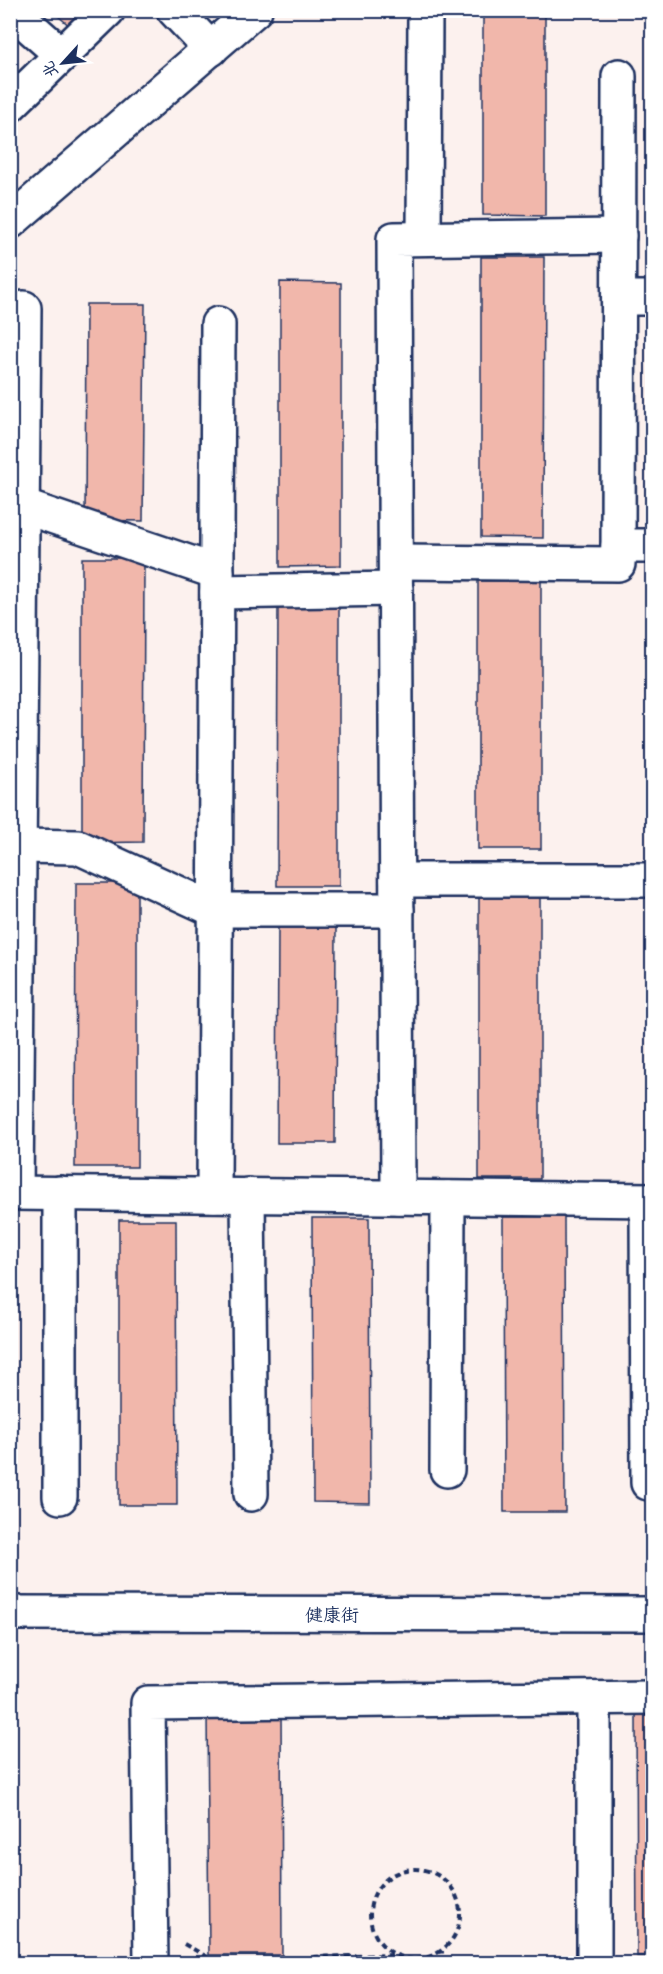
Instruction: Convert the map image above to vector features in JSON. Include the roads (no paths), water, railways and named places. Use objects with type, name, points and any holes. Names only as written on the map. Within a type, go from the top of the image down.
[{"type":"street","points":[[10,10],[62,54]]},
{"type":"street","points":[[10,105],[108,10]]},
{"type":"street","points":[[174,10],[211,49]]},
{"type":"street","points":[[10,222],[255,10]]},
{"type":"street","points":[[424,238],[426,10]]},
{"type":"street","points":[[22,506],[217,582],[396,576],[618,564],[620,76]]},
{"type":"street","points":[[398,1197],[394,239],[619,236]]},
{"type":"street","points":[[619,298],[652,297]]},
{"type":"street","points":[[24,308],[13,1193],[650,1200],[648,1483]]},
{"type":"street","points":[[214,1195],[218,324]]},
{"type":"street","points":[[618,546],[652,546]]},
{"type":"street","points":[[19,846],[78,847],[215,910],[397,895],[652,880]]},
{"type":"street","points":[[60,1193],[60,1497]]},
{"type":"street","points":[[248,1195],[251,1494]]},
{"type":"street","points":[[447,1470],[448,1198]]},
{"type":"street","name":"健康街","points":[[10,1613],[652,1614]]},
{"type":"street","points":[[151,1964],[148,1703],[652,1697]]},
{"type":"street","points":[[594,1698],[594,1964]]}]
